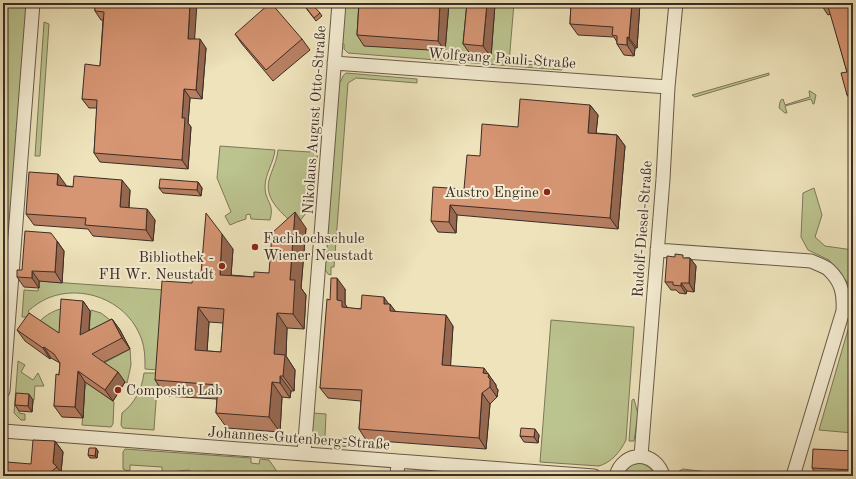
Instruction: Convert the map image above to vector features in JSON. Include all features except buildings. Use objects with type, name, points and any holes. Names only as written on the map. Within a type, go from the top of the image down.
[{"type":"street","points":[[3,391],[33,3]]},
{"type":"street","name":"Nikolaus August Otto-Straße","points":[[304,454],[339,3]]},
{"type":"street","name":"Rudolf-Diesel-Straße","points":[[641,456],[668,87],[676,3]]},
{"type":"street","name":"Wolfgang Pauli-Straße","points":[[334,63],[668,87]]},
{"type":"street","points":[[657,250],[811,261],[828,269],[839,282],[844,297],[843,311],[793,476]]},
{"type":"street","name":"Johannes-Gutenberg-Straße","points":[[3,431],[594,476]]},
{"type":"street","points":[[616,476],[623,463],[632,458],[641,456],[649,458],[656,463],[664,476]]},
{"type":"street","points":[[397,476],[398,461]]},
{"type":"green space","points":[[3,3],[27,3],[3,316]]},
{"type":"green space","points":[[345,3],[514,3],[509,63],[563,67],[562,70],[348,53],[344,49],[344,44],[342,43]]},
{"type":"green space","points":[[44,22],[49,24],[40,156],[35,156]]},
{"type":"green space","points":[[346,73],[417,79],[417,83],[356,78],[348,83],[334,267],[331,267],[331,275],[328,274],[324,268],[339,82]]},
{"type":"green space","points":[[769,73],[769,75],[695,97],[692,95]]},
{"type":"green space","points":[[809,91],[816,95],[814,104],[811,99],[785,106],[787,113],[779,108],[781,100],[783,99],[785,105],[810,97]]},
{"type":"green space","points":[[311,143],[316,144],[318,147],[313,204],[296,226],[280,211],[272,200],[269,194],[269,180],[276,161],[278,150],[310,152]]},
{"type":"green space","points":[[220,146],[275,150],[265,182],[266,196],[271,206],[270,220],[251,219],[250,214],[246,215],[246,219],[230,225],[225,216],[231,212],[217,178]]},
{"type":"green space","points":[[814,188],[822,215],[815,237],[825,246],[853,250],[853,433],[819,430],[849,326],[850,297],[848,283],[829,260],[808,250],[801,237],[803,193]]},
{"type":"green space","points":[[39,281],[165,290],[158,370],[145,369],[144,346],[132,321],[113,304],[101,298],[88,294],[61,294],[45,299],[30,309],[28,311],[32,317],[22,317],[24,290],[38,291]]},
{"type":"green space","points":[[69,307],[66,341],[37,324],[52,312]]},
{"type":"green space","points":[[91,310],[101,313],[114,323],[88,343]]},
{"type":"green space","points":[[551,320],[634,327],[626,440],[615,456],[608,462],[599,466],[540,462]]},
{"type":"green space","points":[[130,349],[131,365],[127,383],[100,365]]},
{"type":"green space","points":[[18,361],[25,365],[21,372],[33,380],[38,373],[44,386],[35,386],[34,400],[20,399],[19,413],[25,414],[25,420],[21,420],[14,413]]},
{"type":"green space","points":[[144,373],[158,373],[154,430],[123,428],[121,425],[122,413],[131,405],[137,395],[142,385]]},
{"type":"green space","points":[[87,383],[114,402],[113,424],[111,427],[82,425],[85,387]]},
{"type":"green space","points":[[634,399],[638,414],[634,441],[629,441],[632,400]]},
{"type":"green space","points":[[313,413],[326,414],[325,437],[353,439],[352,447],[326,445],[316,437],[316,435],[311,435]]},
{"type":"green space","points":[[125,449],[251,458],[251,463],[259,464],[260,459],[269,460],[276,470],[276,476],[206,471],[206,476],[197,476],[189,470],[178,471],[172,475],[162,474],[162,467],[130,465],[130,470],[128,471],[123,469],[123,452]]},
{"type":"green space","points":[[641,463],[650,468],[656,476],[624,476],[626,470],[630,466]]},
{"type":"green space","points":[[683,469],[716,473],[720,475],[677,475],[679,471]]},
{"type":"place","name":"Austro Engine","points":[[547,192]]},
{"type":"place","name":"Fachhochschule Wiener Neustadt","points":[[255,247]]},
{"type":"place","name":"Bibliothek - FH Wr. Neustadt","points":[[222,266]]},
{"type":"place","name":"Composite Lab","points":[[118,390]]}]
